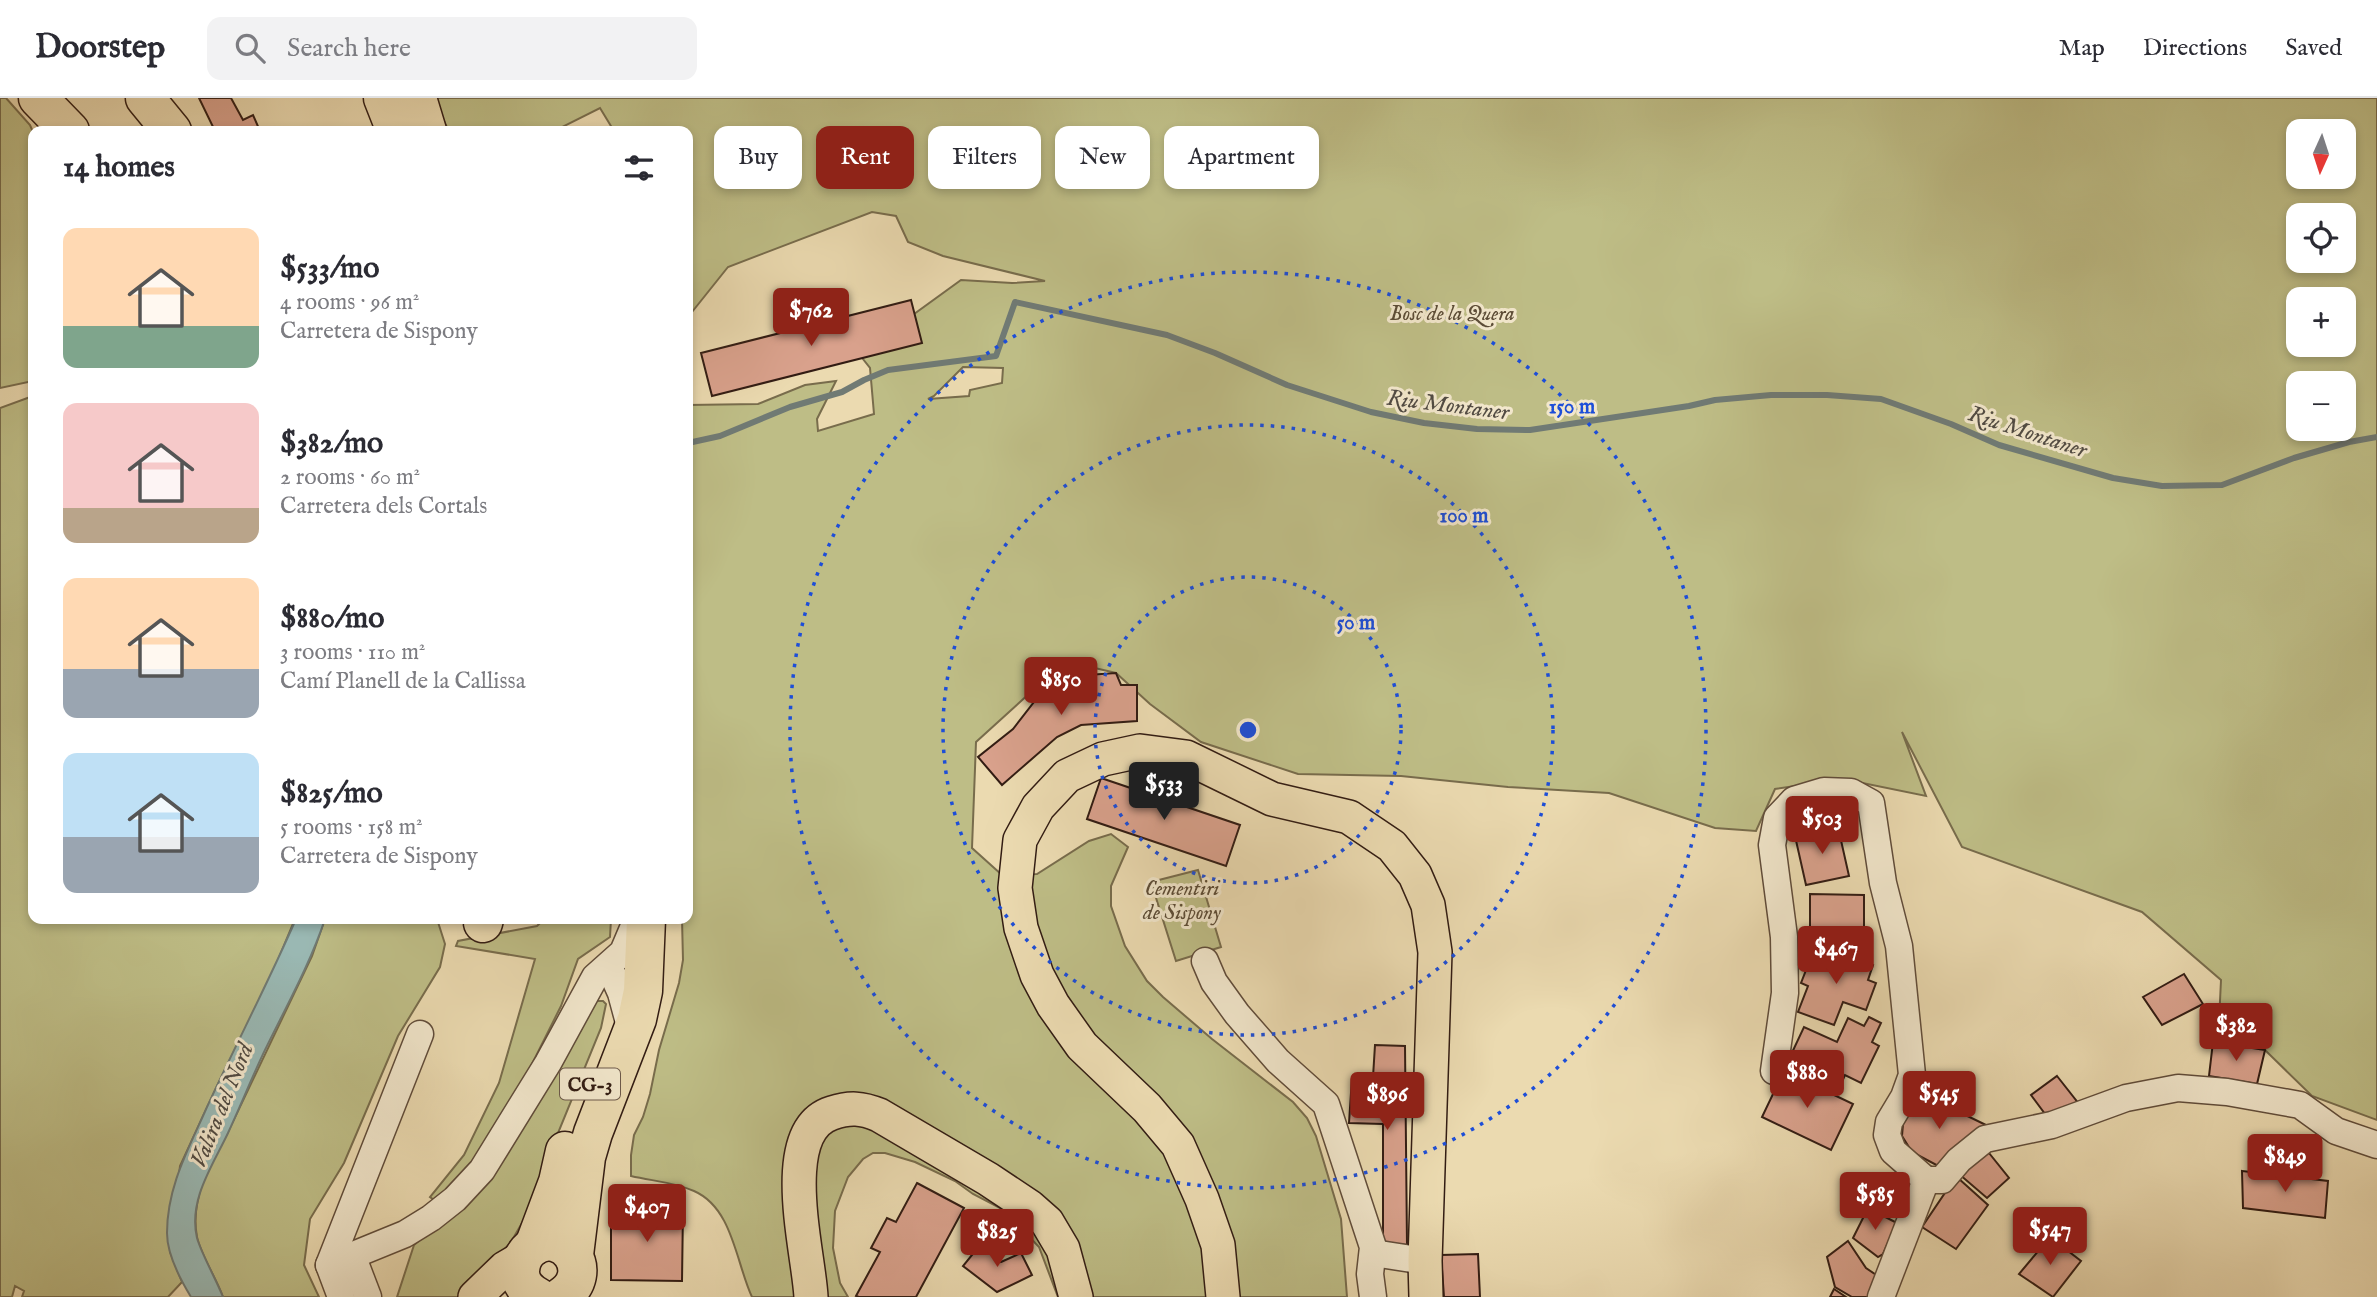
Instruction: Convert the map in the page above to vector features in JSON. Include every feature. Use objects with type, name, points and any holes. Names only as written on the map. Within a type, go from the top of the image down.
[{"type":"highway","points":[[38,98],[65,126]]},
{"type":"highway","points":[[145,98],[168,126]]},
{"type":"highway","points":[[383,98],[394,126]]},
{"type":"highway","points":[[416,98],[425,126]]},
{"type":"highway","name":"CG-3","points":[[621,951],[612,1029],[572,1126],[558,1182],[529,1251],[521,1263],[521,1277],[527,1290],[557,1284],[578,1206],[586,1157],[606,1097],[632,1034],[643,991],[646,924]]},
{"type":"highway","points":[[529,1251],[551,1242],[568,1249],[557,1284]]},
{"type":"main road","points":[[1223,1297],[1218,1245],[1202,1199],[1178,1145],[1147,1108],[1082,1046],[1053,1005],[1037,975],[1021,928],[1015,888],[1020,840],[1038,807],[1067,776],[1103,759],[1140,751],[1186,757],[1272,799],[1349,817],[1392,846],[1415,875],[1428,905],[1435,952],[1426,1297]]},
{"type":"main road","points":[[811,1297],[799,1192],[803,1143],[809,1129],[820,1119],[827,1114],[850,1108],[879,1115],[1030,1207],[1047,1222],[1063,1249],[1076,1297]]},
{"type":"main road","points":[[475,1297],[505,1268],[529,1251]]},
{"type":"street","points":[[1774,1071],[1785,993],[1784,937],[1772,845],[1777,818],[1794,800],[1824,791],[1851,792],[1871,803],[1883,883],[1899,946],[1912,1075],[1904,1097],[1889,1122],[1887,1135],[1893,1151],[1926,1180],[1942,1180],[1959,1160],[1985,1139],[2052,1125],[2126,1098],[2178,1088],[2227,1092],[2300,1105],[2336,1131],[2377,1144]]},
{"type":"street","points":[[621,951],[632,1034]]},
{"type":"street","points":[[340,1260],[405,1234],[431,1218],[455,1199],[482,1171],[548,1063],[595,977],[621,951]]},
{"type":"street","points":[[1205,961],[1222,993],[1278,1061],[1326,1104],[1373,1247],[1370,1274],[1373,1297]]},
{"type":"street","points":[[341,1297],[340,1260],[420,1034]]},
{"type":"street","points":[[1881,1297],[1926,1180]]},
{"type":"street","points":[[1373,1253],[1425,1261]]},
{"type":"street","points":[[340,1260],[368,1297]]},
{"type":"green space","points":[[0,98],[6,98],[30,126],[28,126],[28,382],[0,388]]},
{"type":"green space","name":"Bosc de la Quera","points":[[432,98],[2377,98],[2377,1120],[2312,1096],[2265,1050],[2219,1022],[2221,980],[2142,912],[1962,847],[1902,732],[1926,796],[1843,779],[1775,789],[1756,831],[1715,828],[1609,793],[1508,787],[1401,776],[1298,774],[1201,742],[1150,704],[1116,673],[1065,661],[976,742],[972,848],[1002,875],[1037,874],[1089,841],[1111,834],[1128,847],[1111,886],[1111,906],[1125,946],[1147,981],[1163,997],[1293,1102],[1307,1118],[1316,1136],[1341,1219],[1347,1297],[1058,1297],[1039,1247],[1004,1210],[955,1181],[915,1162],[885,1153],[873,1153],[863,1159],[848,1177],[835,1211],[833,1248],[840,1283],[848,1297],[752,1297],[732,1238],[717,1210],[707,1199],[679,1186],[631,1176],[634,1135],[650,1094],[659,1050],[679,983],[683,960],[682,924],[693,924],[693,405],[758,404],[805,385],[836,381],[817,419],[818,431],[874,414],[870,368],[859,354],[961,280],[1012,283],[1045,281],[943,256],[908,242],[896,216],[872,212],[728,267],[693,311],[693,126],[611,126],[600,108],[564,126],[446,126]],"holes":[[[963,367],[1003,368],[1002,383],[970,390],[969,396],[928,399]]]},
{"type":"green space","points":[[28,398],[28,924],[293,924],[273,972],[180,1166],[170,1252],[182,1282],[168,1297],[22,1297],[24,1291],[15,1286],[12,1297],[0,1297],[0,408]]},
{"type":"green space","name":"Cementiri de Sispony","points":[[1198,870],[1221,947],[1176,961],[1151,882]]},
{"type":"green space","points":[[323,924],[439,924],[445,944],[440,967],[398,1036],[344,1163],[310,1219],[304,1265],[319,1297],[223,1297],[197,1237],[196,1210],[199,1196],[208,1170],[312,956]]},
{"type":"green space","points":[[611,924],[610,937],[578,959],[561,1006],[506,1116],[466,1175],[438,1203],[430,1197],[464,1155],[499,1083],[535,959],[456,946],[458,941],[537,926]]},
{"type":"green space","points":[[596,1001],[606,1004],[601,1028],[558,1133],[544,1196],[526,1216],[511,1242],[462,1297],[397,1297],[414,1245],[480,1189]]},
{"type":"water","name":"Valira del Nord","points":[[294,924],[323,924],[199,1197],[195,1224],[197,1238],[223,1297],[191,1297],[169,1249],[168,1216],[175,1183],[186,1152]]},
{"type":"building","points":[[199,98],[231,98],[243,120],[253,115],[258,126],[213,126]]},
{"type":"building","points":[[911,300],[922,343],[712,396],[701,353]]},
{"type":"building","points":[[1062,666],[1087,675],[1116,673],[1121,685],[1137,685],[1137,721],[1081,725],[1057,737],[1002,785],[978,757],[1013,729]]},
{"type":"building","points":[[1101,778],[1240,825],[1226,866],[1087,819]]},
{"type":"building","points":[[1838,827],[1849,876],[1806,885],[1795,836]]},
{"type":"building","points":[[1810,894],[1864,895],[1864,941],[1810,940]]},
{"type":"building","points":[[1832,950],[1873,965],[1868,980],[1876,983],[1866,1010],[1843,1002],[1834,1025],[1798,1012],[1808,986],[1801,983],[1812,955],[1828,961]]},
{"type":"building","points":[[2184,974],[2203,1004],[2162,1025],[2143,997]]},
{"type":"building","points":[[1869,1017],[1881,1023],[1872,1042],[1879,1046],[1861,1083],[1845,1075],[1841,1084],[1789,1059],[1804,1027],[1837,1042],[1848,1018],[1864,1026]]},
{"type":"building","points":[[2213,1042],[2265,1050],[2257,1084],[2209,1076]]},
{"type":"building","points":[[1375,1045],[1405,1046],[1407,1245],[1383,1243],[1383,1124],[1349,1123],[1352,1078],[1373,1077]]},
{"type":"building","points":[[1784,1071],[1853,1104],[1831,1150],[1762,1117]]},
{"type":"building","points":[[2057,1076],[2079,1104],[2051,1122],[2031,1095]]},
{"type":"building","points":[[1920,1093],[1986,1125],[1978,1139],[1942,1168],[1912,1152],[1902,1136],[1903,1124]]},
{"type":"building","points":[[1985,1148],[2009,1178],[1987,1198],[1959,1174]]},
{"type":"building","points":[[2242,1171],[2328,1181],[2325,1218],[2243,1208]]},
{"type":"building","points":[[1958,1178],[1988,1205],[1956,1249],[1922,1227]]},
{"type":"building","points":[[917,1183],[964,1208],[916,1297],[856,1296],[880,1252],[871,1248],[887,1218],[896,1222]]},
{"type":"building","points":[[611,1208],[683,1209],[682,1281],[611,1280]]},
{"type":"building","points":[[1868,1208],[1897,1223],[1883,1254],[1878,1257],[1853,1238]]},
{"type":"building","points":[[2050,1237],[2081,1261],[2053,1297],[2019,1274]]},
{"type":"building","points":[[1848,1241],[1866,1268],[1885,1281],[1875,1297],[1852,1297],[1835,1287],[1827,1257]]},
{"type":"building","points":[[980,1245],[1001,1262],[1021,1253],[1032,1275],[997,1292],[963,1266]]},
{"type":"building","points":[[1478,1254],[1480,1297],[1444,1297],[1441,1255]]},
{"type":"building","points":[[1834,1289],[1846,1297],[1830,1297]]},
{"type":"waterway","name":"Riu Montaner","points":[[693,442],[720,436],[790,407],[842,392],[888,370],[996,356],[1015,302],[1167,335],[1287,385],[1371,412],[1424,423],[1477,429],[1530,430],[1715,400],[1771,395],[1881,399],[1951,424],[1999,445],[2113,478],[2162,486],[2222,485],[2294,458],[2377,437]]}]
